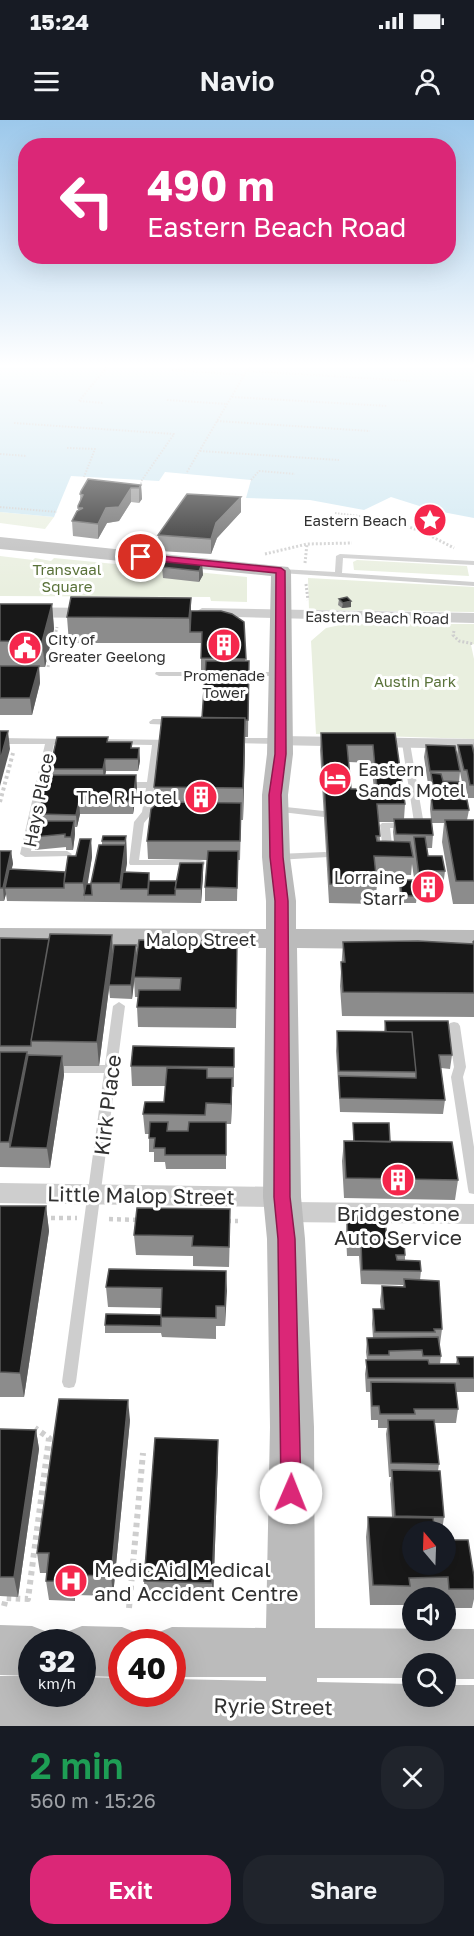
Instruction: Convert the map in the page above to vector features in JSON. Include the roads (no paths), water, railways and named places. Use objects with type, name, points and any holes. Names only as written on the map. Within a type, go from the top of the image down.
[{"type":"street","points":[[0,543],[281,571],[280,741],[275,809],[276,857],[281,901],[282,1204],[286,1239],[292,1427],[292,1716]]},
{"type":"street","points":[[0,602],[82,608]]},
{"type":"street","points":[[0,612],[111,608]]},
{"type":"street","name":"Eastern Beach Road","points":[[186,608],[279,614],[474,618]]},
{"type":"street","points":[[280,741],[474,744]]},
{"type":"street","name":"Malop Street","points":[[0,917],[474,940]]},
{"type":"street","name":"Malop Street","points":[[0,937],[280,929],[474,920]]},
{"type":"street","name":"Little Malop Street","points":[[0,1193],[96,1194],[474,1214]]},
{"type":"street","points":[[2,1628],[18,1640]]},
{"type":"street","points":[[186,1652],[474,1654]]},
{"type":"street","name":"Ryrie Street","points":[[0,1701],[292,1716],[474,1711]]},
{"type":"lane","points":[[338,575],[340,556],[474,563]]},
{"type":"lane","points":[[281,571],[474,584]]},
{"type":"lane","points":[[159,674],[280,674]]},
{"type":"lane","points":[[153,722],[185,722]]},
{"type":"lane","points":[[86,742],[183,740]]},
{"type":"lane","points":[[0,741],[74,742]]},
{"type":"lane","points":[[216,741],[280,741]]},
{"type":"lane","name":"Hays Place","points":[[50,742],[25,854],[67,855]]},
{"type":"lane","points":[[157,742],[147,813],[139,822],[134,862],[200,863]]},
{"type":"lane","points":[[388,853],[385,825],[419,825],[406,743]]},
{"type":"lane","points":[[41,784],[52,784]]},
{"type":"lane","points":[[107,785],[151,785]]},
{"type":"lane","points":[[275,809],[324,813]]},
{"type":"lane","points":[[276,857],[325,855]]},
{"type":"lane","name":"Kirk Place","points":[[69,1382],[96,1194],[119,1006]]},
{"type":"lane","points":[[454,1026],[460,1067],[457,1077],[474,1189]]},
{"type":"lane","points":[[33,1069],[111,1070]]},
{"type":"water","points":[[0,442],[474,442],[474,518],[432,510],[391,497],[364,510],[310,500],[246,498],[251,480],[165,472],[159,481],[71,476],[54,517],[0,512]]},
{"type":"place","name":"Eastern Beach","points":[[430,520]]},
{"type":"place","name":"Promenade Tower","points":[[224,645]]},
{"type":"place","name":"City of Greater Geelong","points":[[25,648]]},
{"type":"place","name":"Eastern Sands Motel","points":[[335,779]]},
{"type":"place","name":"The R Hotel","points":[[201,797]]},
{"type":"place","name":"Lorraine Starr","points":[[428,887]]},
{"type":"place","name":"Bridgestone Auto Service","points":[[398,1180]]},
{"type":"place","name":"MedicAid Medical and Accident Centre","points":[[71,1581]]},
{"type":"park label","name":"Transvaal Square","points":[[67,578]]},
{"type":"park label","name":"Austin Park","points":[[415,681]]}]
